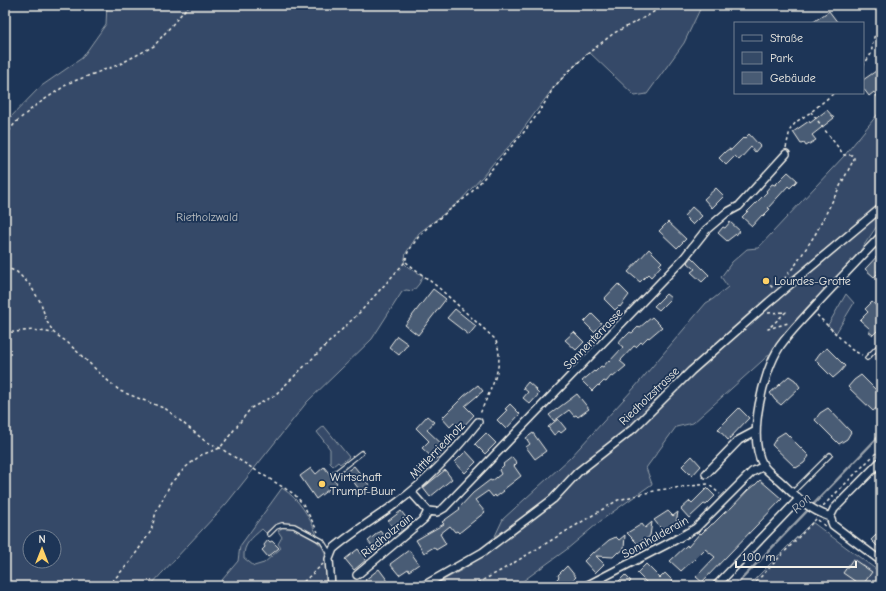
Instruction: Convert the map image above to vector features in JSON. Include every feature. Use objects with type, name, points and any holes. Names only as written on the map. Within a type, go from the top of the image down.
[{"type":"street","name":"Sonnenterrasse","points":[[428,511],[437,512],[449,504],[684,258],[706,230],[722,216],[739,206],[786,154]]},
{"type":"street","name":"Riedholzstrasse","points":[[423,586],[483,552],[553,499],[578,472],[634,428],[691,371],[774,298],[881,208]]},
{"type":"street","points":[[830,517],[816,516],[764,466],[758,448],[756,431],[762,394],[771,362],[781,345],[881,236]]},
{"type":"street","name":"Mittlerriedholz","points":[[411,492],[452,453],[478,422]]},
{"type":"street","points":[[706,474],[739,440],[756,431]]},
{"type":"street","points":[[881,461],[834,509],[830,517],[833,525],[881,561]]},
{"type":"street","name":"Sonnhalderain","points":[[586,586],[696,528],[752,472],[764,466]]},
{"type":"street","points":[[331,586],[329,556],[333,549],[342,542],[411,492],[428,511]]},
{"type":"street","points":[[716,586],[801,501]]},
{"type":"street","name":"Riedholzrain","points":[[357,575],[424,519],[428,511]]},
{"type":"lane","points":[[867,358],[881,344]]},
{"type":"lane","points":[[334,474],[361,453]]},
{"type":"lane","points":[[792,493],[830,455]]},
{"type":"lane","points":[[269,534],[276,527],[288,524],[303,530],[322,541],[329,556]]},
{"type":"path","points":[[5,136],[16,122],[35,106],[69,82],[120,64],[154,46],[189,5]]},
{"type":"path","points":[[108,586],[130,562],[151,531],[156,512],[171,483],[186,467],[202,455],[220,448],[251,408],[274,396],[362,310],[405,262],[408,252],[419,236],[428,227],[470,194],[524,132],[540,111],[554,88],[566,74],[586,55],[614,33],[649,15],[664,5]]},
{"type":"path","points":[[864,64],[871,54],[874,37],[881,27]]},
{"type":"path","points":[[786,154],[790,130],[796,122],[833,94]]},
{"type":"path","points":[[784,280],[816,234],[854,160],[852,155],[844,155],[811,112]]},
{"type":"path","points":[[405,262],[429,279],[496,339],[500,357],[498,368],[478,422]]},
{"type":"path","points":[[5,266],[17,272],[30,285],[41,302],[46,320],[54,333],[67,342],[106,379],[120,391],[166,409],[205,441],[220,448],[294,494],[309,514],[322,541]]},
{"type":"path","points":[[766,281],[775,290],[774,298],[767,314],[786,312],[768,329],[788,323]]},
{"type":"path","points":[[812,310],[852,350],[867,358]]},
{"type":"path","points":[[5,333],[33,330],[54,333]]},
{"type":"path","points":[[752,586],[881,448]]},
{"type":"path","points":[[472,586],[502,570],[618,500],[658,490],[708,484],[726,499]]},
{"type":"path","points":[[299,586],[329,556]]},
{"type":"green space","name":"Rietholzwald","points":[[107,5],[702,5],[684,43],[647,94],[635,96],[589,52],[554,87],[515,140],[460,201],[419,233],[406,253],[404,263],[423,276],[419,284],[413,291],[406,290],[402,292],[372,339],[307,402],[227,503],[150,586],[5,586],[5,123],[40,87],[82,58],[106,24]]},
{"type":"green space","points":[[881,110],[881,220],[848,269],[771,353],[693,423],[676,427],[646,468],[652,484],[603,519],[566,550],[516,586],[432,586],[462,570],[487,553],[503,519],[570,458],[635,387],[706,303],[728,287],[721,277],[732,262],[747,249],[758,248],[844,156]]},
{"type":"green space","points":[[846,294],[854,303],[836,333],[828,325]]},
{"type":"green space","points":[[324,426],[349,457],[340,464],[338,462],[333,466],[330,463],[330,449],[317,432]]},
{"type":"green space","points":[[282,488],[299,503],[311,521],[317,535],[295,525],[285,523],[276,526],[266,533],[262,529],[247,545],[244,558],[254,566],[264,563],[281,548],[278,544],[282,537],[278,531],[283,527],[291,527],[309,535],[322,546],[325,553],[328,586],[217,586],[238,561],[240,546]]},
{"type":"green space","points":[[812,522],[881,573],[881,586],[748,586]]},
{"type":"building","points":[[829,11],[837,22],[813,22]]},
{"type":"building","points":[[876,71],[881,78],[881,102],[874,92],[869,96],[864,89],[864,79]]},
{"type":"building","points":[[827,110],[834,118],[812,135],[816,140],[806,146],[804,143],[801,144],[793,132],[809,121],[810,123]]},
{"type":"building","points":[[749,134],[760,146],[755,152],[751,147],[739,160],[735,156],[726,165],[719,158],[729,149],[731,150]]},
{"type":"building","points":[[788,172],[797,180],[796,182],[790,188],[788,186],[768,208],[770,209],[752,226],[742,217],[767,192],[766,191],[772,184],[775,185]]},
{"type":"building","points":[[716,188],[724,196],[712,208],[704,199]]},
{"type":"building","points":[[692,207],[702,216],[693,225],[684,216]]},
{"type":"building","points":[[668,222],[686,239],[677,248],[659,231]]},
{"type":"building","points":[[730,222],[740,231],[727,241],[718,233]]},
{"type":"building","points":[[649,249],[662,262],[659,265],[661,266],[651,277],[648,274],[640,282],[628,272]]},
{"type":"building","points":[[881,252],[881,267],[874,277],[865,269]]},
{"type":"building","points":[[691,257],[709,275],[702,282],[691,272],[695,269],[687,262]]},
{"type":"building","points":[[618,284],[629,295],[620,307],[619,306],[615,310],[604,299]]},
{"type":"building","points":[[433,289],[446,299],[418,335],[405,325]]},
{"type":"building","points":[[666,294],[671,298],[659,310],[654,306]]},
{"type":"building","points":[[872,302],[881,310],[881,327],[873,335],[868,331],[870,329],[860,320],[868,312],[865,309]]},
{"type":"building","points":[[455,309],[476,326],[469,335],[447,318]]},
{"type":"building","points":[[592,314],[602,324],[594,332],[584,322]]},
{"type":"building","points":[[652,317],[662,327],[642,343],[641,342],[636,347],[634,346],[620,361],[626,366],[613,377],[611,376],[606,382],[604,381],[599,386],[598,385],[592,391],[582,381],[601,366],[603,367],[623,347],[618,343],[624,336],[625,337],[630,332],[632,333]]},
{"type":"building","points":[[574,332],[584,342],[576,350],[565,340]]},
{"type":"building","points":[[397,336],[408,344],[399,355],[389,347]]},
{"type":"building","points":[[827,348],[845,366],[833,378],[815,360],[820,353]]},
{"type":"building","points":[[861,375],[881,395],[881,404],[873,411],[848,387]]},
{"type":"building","points":[[789,376],[795,380],[800,387],[781,405],[770,393]]},
{"type":"building","points":[[528,382],[537,390],[536,391],[539,394],[530,404],[523,398],[528,392],[523,388]]},
{"type":"building","points":[[478,385],[483,391],[465,406],[474,415],[460,430],[454,423],[450,427],[442,418],[464,396]]},
{"type":"building","points":[[577,394],[589,409],[578,417],[576,415],[574,416],[569,410],[554,421],[549,415]]},
{"type":"building","points":[[510,404],[520,414],[506,429],[497,420],[507,410],[505,409]]},
{"type":"building","points":[[739,408],[749,418],[728,440],[718,429]]},
{"type":"building","points":[[828,408],[851,432],[847,439],[839,444],[815,420],[820,413]]},
{"type":"building","points":[[427,416],[434,422],[427,430],[446,448],[435,460],[422,448],[429,441],[416,428]]},
{"type":"building","points":[[558,419],[566,429],[561,433],[559,431],[554,435],[548,427]]},
{"type":"building","points":[[785,432],[809,456],[804,463],[796,468],[772,445],[777,437]]},
{"type":"building","points":[[486,433],[496,443],[485,454],[475,444]]},
{"type":"building","points":[[533,433],[546,451],[535,459],[526,447],[530,444],[526,438]]},
{"type":"building","points":[[466,451],[476,462],[465,473],[455,462]]},
{"type":"building","points":[[692,456],[701,466],[692,476],[682,466]]},
{"type":"building","points":[[512,457],[517,463],[514,466],[521,476],[496,497],[495,495],[493,497],[488,491],[475,500],[485,512],[459,533],[457,531],[455,532],[450,526],[440,534],[446,544],[436,550],[434,547],[424,553],[416,540],[444,524],[442,522],[460,509],[459,508],[473,493],[490,480],[492,481],[501,474],[499,470],[504,465],[503,464]]},
{"type":"building","points":[[354,466],[370,486],[362,493],[346,472]]},
{"type":"building","points":[[324,467],[337,483],[316,499],[300,476],[311,468],[316,474]]},
{"type":"building","points":[[445,470],[452,479],[430,497],[423,488]]},
{"type":"building","points":[[760,480],[782,499],[702,582],[696,577],[715,557],[705,549],[681,571],[670,561],[687,545],[688,547],[700,533],[701,534],[713,524]]},
{"type":"building","points":[[707,488],[715,496],[689,518],[681,509],[690,501],[692,503]]},
{"type":"building","points":[[401,511],[411,524],[398,534],[388,521]]},
{"type":"building","points":[[668,511],[673,516],[678,512],[676,523],[664,532],[654,520]]},
{"type":"building","points":[[652,522],[650,536],[638,544],[627,533],[642,524],[645,528]]},
{"type":"building","points":[[881,530],[881,550],[871,540]]},
{"type":"building","points":[[380,531],[389,542],[377,552],[368,541]]},
{"type":"building","points":[[625,535],[624,549],[619,553],[618,552],[613,557],[596,556],[604,564],[595,573],[584,561],[609,540],[616,537],[619,540]]},
{"type":"building","points":[[268,540],[270,542],[272,541],[279,548],[268,557],[262,550]]},
{"type":"building","points":[[358,549],[366,560],[354,570],[345,559]]},
{"type":"building","points":[[409,550],[419,564],[409,571],[408,569],[399,575],[390,564]]},
{"type":"building","points":[[853,559],[872,572],[862,586],[843,573]]},
{"type":"building","points":[[646,564],[660,578],[665,573],[673,581],[668,586],[650,586],[637,573]]},
{"type":"building","points":[[567,566],[576,577],[567,586],[563,586],[556,580],[559,577],[558,575]]},
{"type":"building","points":[[379,569],[388,581],[380,586],[370,586],[365,580]]},
{"type":"building","points":[[625,575],[631,581],[629,583],[632,586],[614,586]]},
{"type":"waterway","name":"Ron","points":[[735,586],[881,434]]},
{"type":"place","name":"Lourdes-Grotte","points":[[766,281]]},
{"type":"place","name":"Wirtschaft Trumpf-Buur","points":[[322,484]]}]
